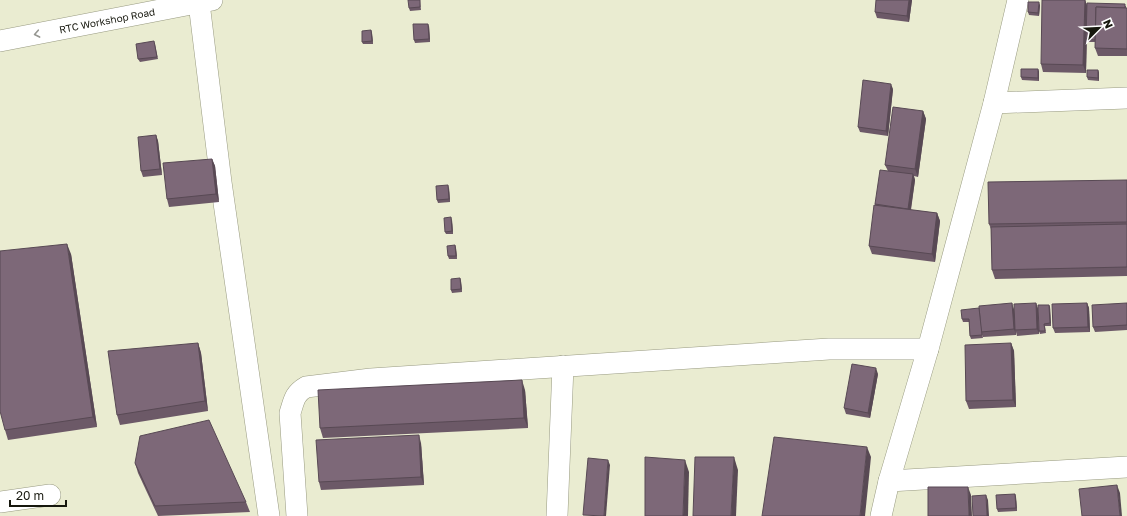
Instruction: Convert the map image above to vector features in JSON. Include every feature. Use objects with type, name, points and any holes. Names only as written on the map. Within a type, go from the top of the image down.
[{"type":"street","points":[[881,516],[889,481],[928,349],[994,102],[1018,0]]},
{"type":"street","points":[[206,2],[221,182],[269,516]]},
{"type":"street","name":"RTC Workshop Road","points":[[0,41],[134,8],[206,2]]},
{"type":"street","points":[[994,102],[1127,98]]},
{"type":"street","points":[[297,516],[290,413],[294,398],[299,391],[306,387],[371,379],[828,349],[928,349]]},
{"type":"street","points":[[557,516],[562,366]]},
{"type":"street","points":[[889,481],[1127,467]]},
{"type":"street","points":[[0,502],[50,495]]},
{"type":"building","points":[[408,0],[420,0],[420,7],[409,8]]},
{"type":"building","points":[[876,0],[909,0],[907,16],[875,12]]},
{"type":"building","points":[[1042,0],[1085,0],[1083,65],[1041,64]]},
{"type":"building","points":[[1028,2],[1039,2],[1038,13],[1028,12]]},
{"type":"building","points":[[1087,3],[1125,4],[1125,8],[1096,7],[1095,40],[1086,39]]},
{"type":"building","points":[[1096,7],[1127,8],[1127,49],[1095,48]]},
{"type":"building","points":[[413,24],[428,24],[429,39],[414,40]]},
{"type":"building","points":[[371,30],[372,41],[362,42],[362,31]]},
{"type":"building","points":[[154,41],[157,57],[138,59],[136,44]]},
{"type":"building","points":[[1021,69],[1038,69],[1038,78],[1021,77]]},
{"type":"building","points":[[1087,70],[1098,70],[1098,78],[1087,77]]},
{"type":"building","points":[[863,80],[891,84],[886,131],[858,127]]},
{"type":"building","points":[[893,107],[923,111],[915,169],[885,165]]},
{"type":"building","points":[[156,135],[160,169],[141,171],[138,137]]},
{"type":"building","points":[[212,159],[216,194],[167,199],[163,163]]},
{"type":"building","points":[[880,170],[913,174],[908,209],[875,204]]},
{"type":"building","points":[[1127,180],[1127,222],[989,224],[988,182]]},
{"type":"building","points":[[448,185],[449,199],[437,200],[436,186]]},
{"type":"building","points":[[874,205],[937,213],[932,254],[869,246]]},
{"type":"building","points":[[451,217],[452,231],[445,232],[444,218]]},
{"type":"building","points":[[1127,224],[1127,267],[992,270],[991,227]]},
{"type":"building","points":[[67,244],[93,417],[5,430],[0,411],[0,251]]},
{"type":"building","points":[[455,245],[456,256],[448,256],[447,246]]},
{"type":"building","points":[[460,278],[461,289],[451,290],[451,279]]},
{"type":"building","points":[[1012,303],[1014,329],[981,332],[979,306]]},
{"type":"building","points":[[1036,303],[1037,329],[1015,330],[1014,304]]},
{"type":"building","points":[[1087,303],[1088,327],[1053,328],[1052,304]]},
{"type":"building","points":[[1127,303],[1127,325],[1093,327],[1092,305]]},
{"type":"building","points":[[1038,305],[1049,305],[1050,323],[1044,324],[1045,331],[1039,331]]},
{"type":"building","points":[[979,308],[982,335],[970,336],[969,319],[962,319],[961,310]]},
{"type":"building","points":[[198,343],[205,401],[117,415],[108,351]]},
{"type":"building","points":[[1011,343],[1013,400],[966,401],[965,345]]},
{"type":"building","points":[[852,364],[876,368],[868,413],[844,408]]},
{"type":"building","points":[[522,380],[524,418],[320,428],[318,390]]},
{"type":"building","points":[[209,420],[246,502],[155,506],[135,463],[140,436]]},
{"type":"building","points":[[419,435],[421,477],[319,482],[316,440]]},
{"type":"building","points":[[774,437],[867,447],[860,516],[762,516]]},
{"type":"building","points":[[645,457],[685,460],[683,516],[645,516]]},
{"type":"building","points":[[695,457],[734,457],[731,516],[693,516]]},
{"type":"building","points":[[588,458],[608,460],[604,516],[583,515]]},
{"type":"building","points":[[1117,485],[1120,516],[1082,516],[1079,489]]},
{"type":"building","points":[[928,487],[968,487],[969,516],[928,516]]},
{"type":"building","points":[[1015,494],[1016,508],[997,509],[996,495]]},
{"type":"building","points":[[986,495],[987,516],[973,516],[972,496]]}]
